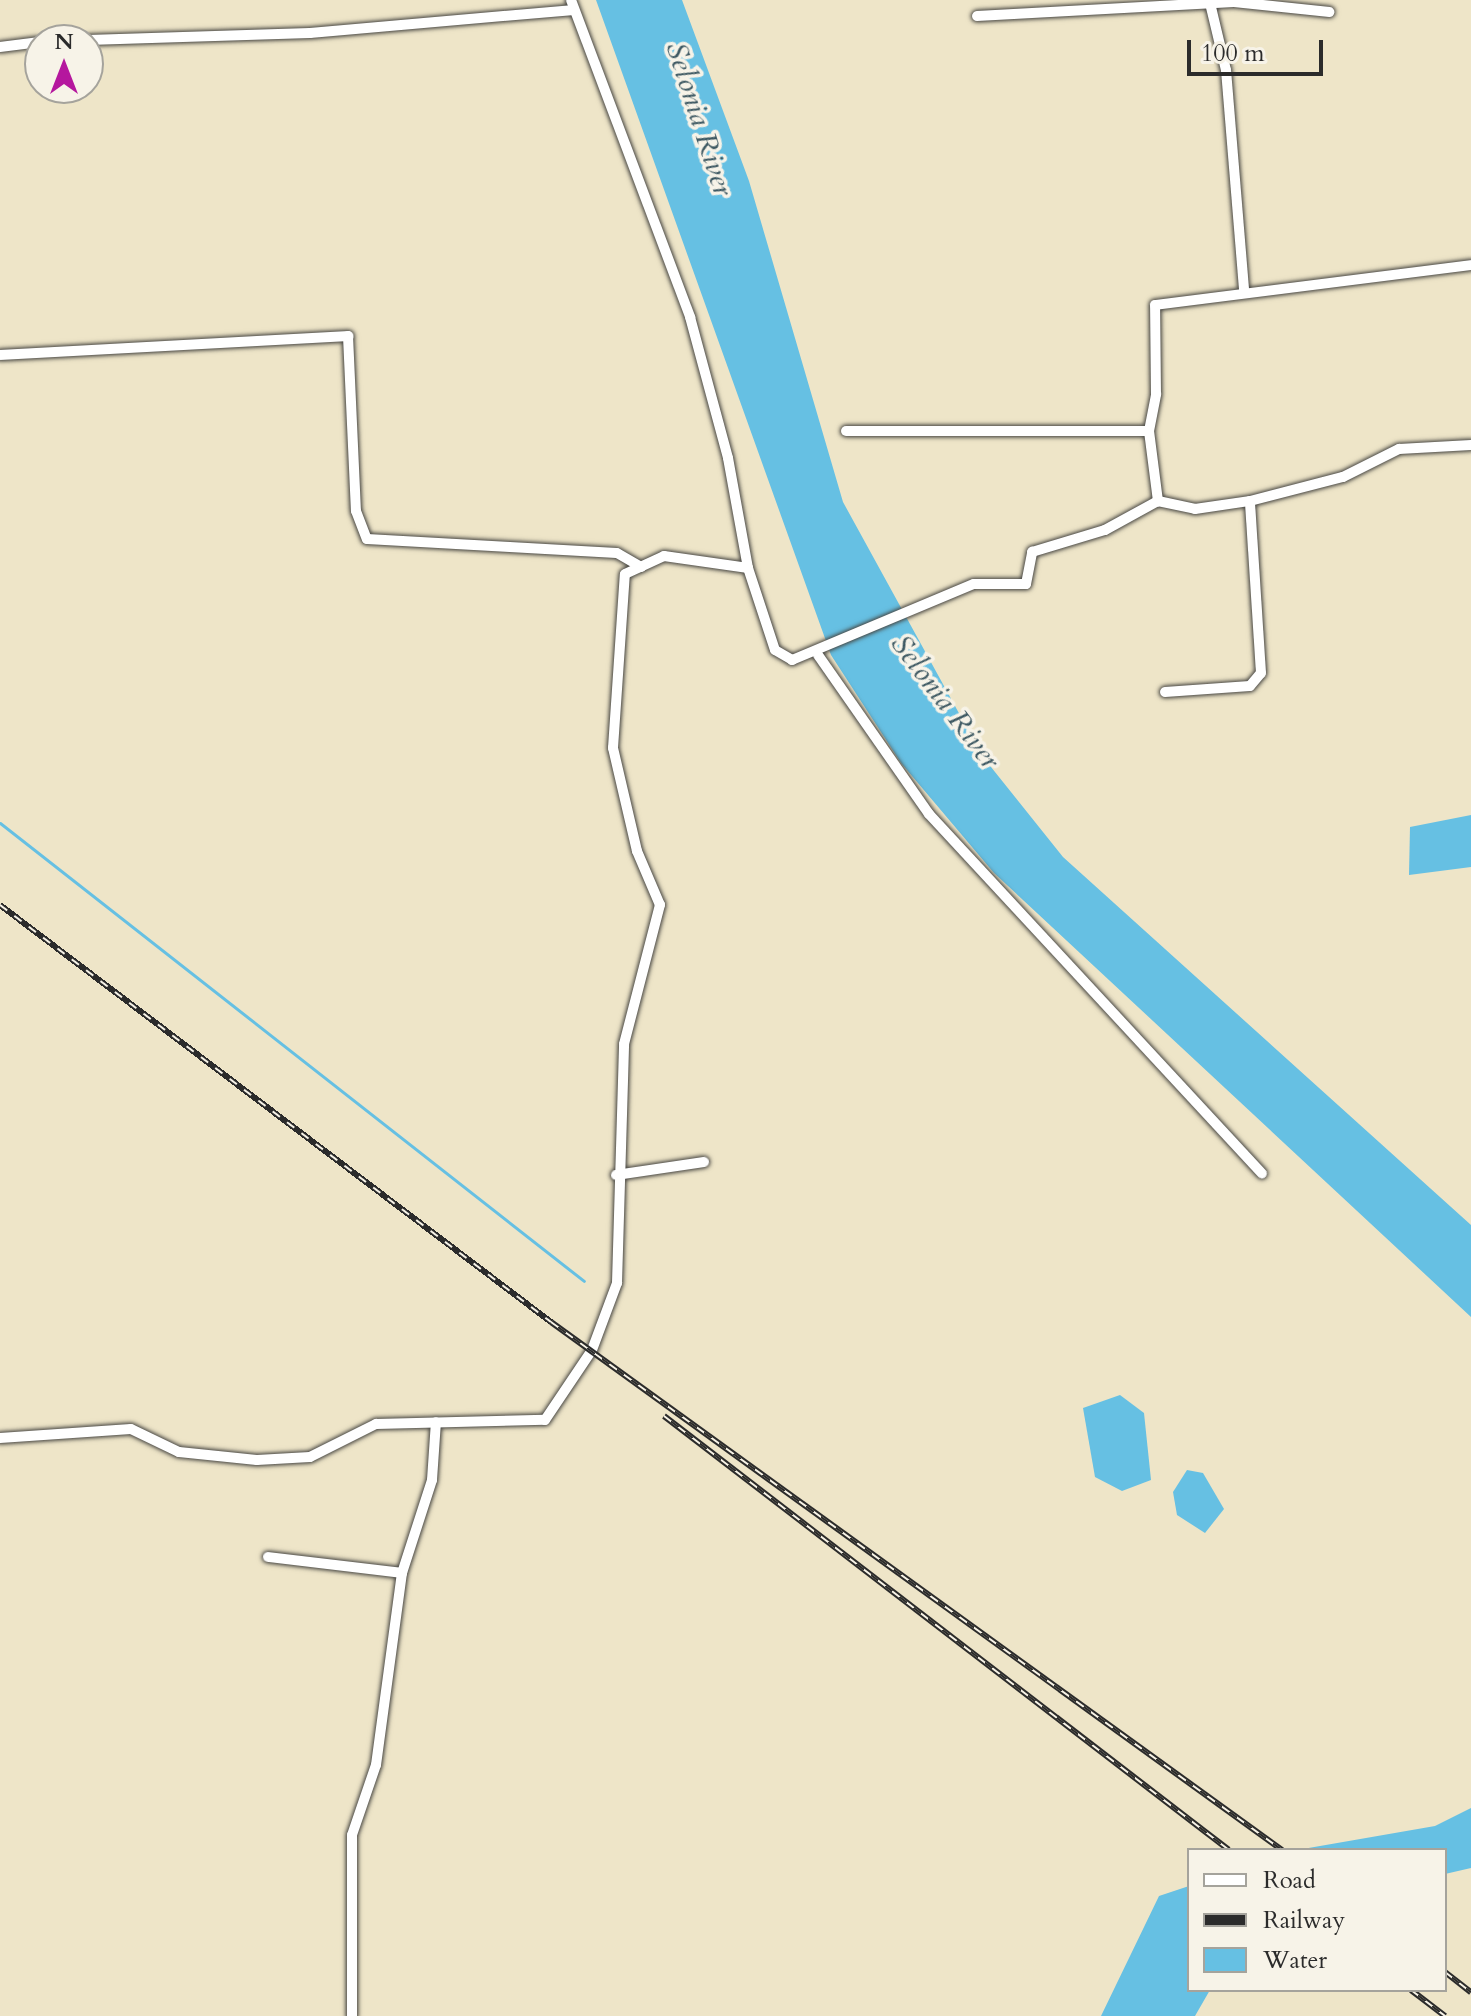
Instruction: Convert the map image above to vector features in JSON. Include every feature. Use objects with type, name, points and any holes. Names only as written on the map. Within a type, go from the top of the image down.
[{"type":"street","points":[[1210,3],[1226,70],[1244,289]]},
{"type":"street","points":[[977,16],[1086,5],[1210,3],[1329,12]]},
{"type":"street","points":[[104,39],[310,33],[572,5],[690,317],[728,458],[748,568],[775,650],[792,660],[818,655],[974,584],[1026,584],[1032,552],[1105,530],[1158,501],[1195,509],[1250,501],[1343,477],[1399,449],[1471,445]]},
{"type":"street","points":[[0,47],[24,44]]},
{"type":"street","points":[[1158,501],[1149,431],[1156,394],[1155,305],[1244,289],[1471,265]]},
{"type":"street","points":[[0,355],[348,336],[356,511],[367,539],[617,553],[641,567]]},
{"type":"street","points":[[846,431],[1149,431]]},
{"type":"street","points":[[1165,692],[1250,686],[1261,673],[1250,501]]},
{"type":"street","points":[[0,1438],[131,1429],[179,1452],[257,1460],[310,1457],[376,1424],[545,1420],[592,1350],[617,1283],[616,1175],[624,1044],[660,905],[637,851],[613,748],[625,574],[664,556],[748,568]]},
{"type":"street","points":[[818,655],[929,814],[1262,1173]]},
{"type":"street","points":[[616,1175],[704,1162]]},
{"type":"street","points":[[352,2016],[352,1835],[376,1765],[402,1573],[432,1480],[436,1422]]},
{"type":"street","points":[[268,1557],[402,1573]]},
{"type":"water","name":"Selonia River","points":[[596,0],[682,0],[749,181],[843,502],[983,757],[1063,857],[1471,1225],[1471,1317],[994,873],[901,763],[831,655]]},
{"type":"water","points":[[1471,815],[1471,867],[1409,875],[1410,827]]},
{"type":"water","points":[[1120,1395],[1144,1413],[1151,1480],[1122,1491],[1095,1477],[1083,1408]]},
{"type":"water","points":[[1187,1470],[1203,1473],[1224,1509],[1205,1533],[1177,1515],[1173,1492]]},
{"type":"water","points":[[1471,1808],[1471,1868],[1447,1874],[1447,1848],[1308,1848],[1435,1826]]},
{"type":"water","points":[[1187,1887],[1187,1992],[1209,1992],[1195,2016],[1101,2016],[1159,1896]]},
{"type":"waterway","points":[[0,823],[584,1281]]},
{"type":"railway","points":[[0,905],[551,1322],[1279,1848]]},
{"type":"railway","points":[[664,1416],[1226,1848]]},
{"type":"railway","points":[[1447,1974],[1471,1992]]},
{"type":"railway","points":[[1414,1992],[1445,2016]]}]
